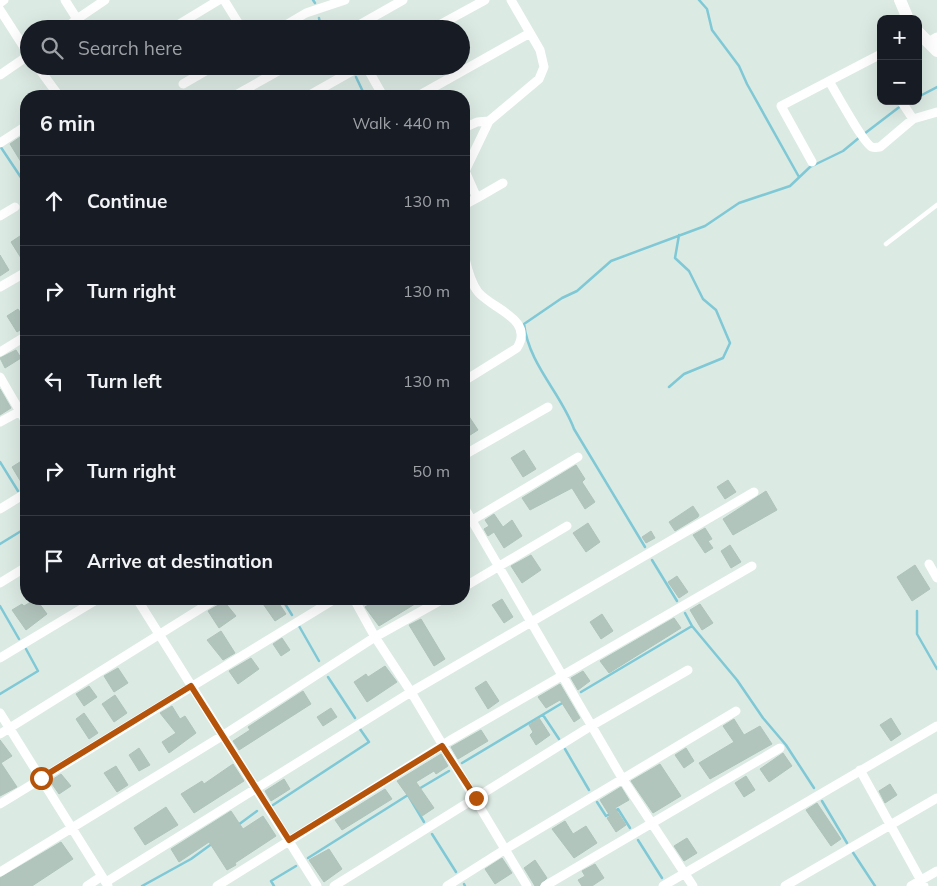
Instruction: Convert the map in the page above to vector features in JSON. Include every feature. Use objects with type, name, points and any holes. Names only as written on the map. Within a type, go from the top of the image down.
[{"type":"main road","points":[[900,0],[906,15]]},
{"type":"main road","points":[[922,35],[934,43]]},
{"type":"street","points":[[0,3],[4,0]]},
{"type":"street","points":[[65,0],[77,20],[105,0]]},
{"type":"street","points":[[186,20],[219,0]]},
{"type":"street","points":[[224,0],[236,20]]},
{"type":"street","points":[[294,20],[306,13],[345,0]]},
{"type":"street","points":[[368,20],[404,0]]},
{"type":"street","points":[[449,20],[486,0]]},
{"type":"street","points":[[470,161],[489,122],[539,79],[544,67],[543,59],[511,0]]},
{"type":"street","points":[[0,10],[20,41]]},
{"type":"street","points":[[470,67],[530,34]]},
{"type":"street","points":[[812,162],[780,106],[877,59]]},
{"type":"street","points":[[0,75],[20,61]]},
{"type":"street","points":[[44,75],[55,90]]},
{"type":"street","points":[[183,84],[198,75]]},
{"type":"street","points":[[245,90],[271,75]]},
{"type":"street","points":[[319,90],[345,75]]},
{"type":"street","points":[[371,75],[380,90]]},
{"type":"street","points":[[429,90],[456,75]]},
{"type":"street","points":[[829,81],[870,147],[880,146],[911,115],[937,112]]},
{"type":"street","points":[[904,105],[911,115]]},
{"type":"street","points":[[470,125],[477,122],[489,122]]},
{"type":"street","points":[[0,143],[20,130]]},
{"type":"street","points":[[470,182],[477,198]]},
{"type":"street","points":[[470,202],[503,183]]},
{"type":"street","points":[[0,216],[15,206]]},
{"type":"street","points":[[470,271],[478,293],[518,323],[521,334],[517,348],[470,377]]},
{"type":"street","points":[[0,287],[20,275]]},
{"type":"street","points":[[0,352],[20,340]]},
{"type":"street","points":[[0,377],[20,406]]},
{"type":"street","points":[[470,452],[548,407]]},
{"type":"street","points":[[0,422],[20,412]]},
{"type":"street","points":[[470,522],[578,457]]},
{"type":"street","points":[[87,886],[105,881],[411,692],[754,492]]},
{"type":"street","points":[[0,509],[20,497]]},
{"type":"street","points":[[470,526],[500,566],[622,778],[693,886]]},
{"type":"street","points":[[470,584],[566,526]]},
{"type":"street","points":[[929,564],[937,578]]},
{"type":"street","points":[[217,886],[442,746],[752,566]]},
{"type":"street","points":[[0,583],[20,571]]},
{"type":"street","points":[[0,658],[88,605]]},
{"type":"street","points":[[141,605],[316,886]]},
{"type":"street","points":[[0,734],[206,605]]},
{"type":"street","points":[[0,804],[325,605]]},
{"type":"street","points":[[357,605],[442,746],[476,798],[504,850],[528,886]]},
{"type":"street","points":[[0,872],[222,736],[375,637],[432,605]]},
{"type":"street","points":[[334,886],[591,726],[688,670]]},
{"type":"street","points":[[448,886],[622,778],[736,711]]},
{"type":"street","points":[[0,713],[105,881]]},
{"type":"street","points":[[664,886],[684,872],[937,726]]},
{"type":"street","points":[[545,886],[780,748]]},
{"type":"street","points":[[860,770],[890,827],[923,883]]},
{"type":"street","points":[[785,886],[890,827],[937,798]]},
{"type":"street","points":[[911,886],[923,883],[937,871]]},
{"type":"lane","points":[[886,244],[937,205]]},
{"type":"building","points":[[20,137],[20,160],[10,144]]},
{"type":"building","points":[[20,236],[20,256],[11,242]]},
{"type":"building","points":[[0,255],[9,270],[0,276]]},
{"type":"building","points":[[18,309],[20,312],[20,330],[17,332],[7,316]]},
{"type":"building","points":[[16,350],[20,356],[20,359],[5,368],[0,358]]},
{"type":"building","points":[[0,389],[11,408],[0,415]]},
{"type":"building","points":[[470,418],[478,430],[470,435]]},
{"type":"building","points":[[524,450],[536,469],[523,477],[511,458]]},
{"type":"building","points":[[20,462],[20,480],[12,467]]},
{"type":"building","points":[[576,465],[585,479],[582,482],[595,502],[585,509],[572,488],[530,510],[522,498]]},
{"type":"building","points":[[728,480],[736,492],[725,499],[717,487]]},
{"type":"building","points":[[766,491],[777,510],[733,535],[723,519]]},
{"type":"building","points":[[693,506],[699,515],[698,517],[675,531],[669,522]]},
{"type":"building","points":[[494,514],[503,527],[512,520],[522,536],[504,548],[494,532],[488,536],[484,529],[489,526],[485,520]]},
{"type":"building","points":[[588,523],[600,542],[586,552],[573,533]]},
{"type":"building","points":[[705,528],[712,539],[708,541],[713,548],[705,553],[693,535]]},
{"type":"building","points":[[651,531],[655,538],[646,543],[642,537]]},
{"type":"building","points":[[730,545],[741,562],[731,568],[721,551]]},
{"type":"building","points":[[531,555],[541,570],[522,583],[511,566]]},
{"type":"building","points":[[915,565],[930,589],[912,601],[897,577]]},
{"type":"building","points":[[677,576],[688,592],[679,598],[668,582]]},
{"type":"building","points":[[502,599],[513,617],[504,623],[492,605]]},
{"type":"building","points":[[700,604],[713,623],[702,630],[690,610]]},
{"type":"building","points":[[20,605],[40,605],[47,614],[26,630],[12,610]]},
{"type":"building","points":[[218,605],[227,605],[236,616],[219,628],[208,611]]},
{"type":"building","points":[[264,605],[280,605],[286,614],[275,621]]},
{"type":"building","points":[[368,605],[413,605],[379,626],[365,607]]},
{"type":"building","points":[[602,614],[613,631],[601,639],[590,622]]},
{"type":"building","points":[[674,618],[681,628],[609,673],[600,661]]},
{"type":"building","points":[[421,619],[445,659],[434,666],[409,625]]},
{"type":"building","points":[[221,631],[235,653],[223,660],[207,640]]},
{"type":"building","points":[[282,638],[290,650],[281,656],[273,644]]},
{"type":"building","points":[[251,658],[259,669],[238,684],[229,671]]},
{"type":"building","points":[[385,666],[397,682],[367,702],[354,682],[366,674],[368,677]]},
{"type":"building","points":[[118,668],[128,683],[114,692],[104,676]]},
{"type":"building","points":[[583,671],[590,681],[578,690],[571,678]]},
{"type":"building","points":[[486,681],[499,701],[488,709],[475,688]]},
{"type":"building","points":[[560,684],[580,718],[574,722],[560,700],[546,708],[538,697]]},
{"type":"building","points":[[89,686],[97,697],[84,706],[76,694]]},
{"type":"building","points":[[303,691],[311,704],[239,750],[233,741],[250,730],[248,727]]},
{"type":"building","points":[[115,695],[127,713],[114,722],[102,704]]},
{"type":"building","points":[[172,706],[180,719],[185,716],[196,733],[169,753],[162,742],[176,733],[160,713]]},
{"type":"building","points":[[331,708],[337,717],[323,726],[317,717]]},
{"type":"building","points":[[84,713],[98,733],[89,739],[76,719]]},
{"type":"building","points":[[539,718],[550,735],[536,745],[530,735],[533,732],[529,725]]},
{"type":"building","points":[[891,718],[901,734],[891,741],[880,725]]},
{"type":"building","points":[[734,719],[744,735],[760,726],[772,744],[710,779],[699,763],[734,742],[723,726]]},
{"type":"building","points":[[481,730],[488,741],[458,759],[451,747]]},
{"type":"building","points":[[0,740],[12,756],[1,763],[17,787],[0,796]]},
{"type":"building","points":[[139,748],[150,765],[139,771],[129,755]]},
{"type":"building","points":[[686,748],[694,761],[684,768],[675,755]]},
{"type":"building","points":[[783,753],[792,766],[769,782],[760,769]]},
{"type":"building","points":[[441,754],[448,766],[436,774],[434,771],[416,782],[434,808],[422,816],[397,781]]},
{"type":"building","points":[[233,764],[244,781],[194,813],[181,794],[202,781],[204,784]]},
{"type":"building","points":[[660,764],[681,796],[653,813],[631,781]]},
{"type":"building","points":[[116,766],[128,785],[117,792],[104,773]]},
{"type":"building","points":[[61,774],[71,786],[59,794],[50,781]]},
{"type":"building","points":[[746,776],[755,790],[744,797],[735,783]]},
{"type":"building","points":[[284,779],[290,789],[271,801],[265,791]]},
{"type":"building","points":[[890,784],[897,795],[885,803],[879,791]]},
{"type":"building","points":[[621,787],[629,800],[615,808],[626,825],[616,832],[607,818],[610,816],[600,800]]},
{"type":"building","points":[[385,789],[392,799],[342,830],[335,820]]},
{"type":"building","points":[[817,803],[841,839],[831,846],[806,810]]},
{"type":"building","points":[[166,807],[178,825],[145,845],[134,828]]},
{"type":"building","points":[[231,811],[243,829],[263,816],[276,836],[227,870],[209,842],[179,862],[171,849]]},
{"type":"building","points":[[565,821],[573,834],[586,826],[597,843],[574,858],[552,829]]},
{"type":"building","points":[[687,838],[697,853],[684,861],[674,846]]},
{"type":"building","points":[[61,842],[73,859],[32,886],[0,886],[0,878]]},
{"type":"building","points":[[329,849],[342,869],[324,882],[309,860]]},
{"type":"building","points":[[502,858],[512,873],[495,884],[485,869]]},
{"type":"building","points":[[535,860],[547,878],[539,886],[535,886],[524,868]]},
{"type":"building","points":[[595,864],[604,878],[592,886],[582,886],[578,880],[585,876],[582,871]]},
{"type":"waterway","points":[[699,0],[707,9],[712,30],[739,66],[747,84],[799,177]]},
{"type":"waterway","points":[[356,77],[362,90]]},
{"type":"waterway","points":[[922,95],[937,87]]},
{"type":"waterway","points":[[864,134],[904,105]]},
{"type":"waterway","points":[[645,547],[574,429],[539,366],[532,353],[524,324],[562,298],[577,291],[611,261],[705,226],[739,203],[790,186],[810,167],[843,151],[860,137]]},
{"type":"waterway","points":[[0,146],[20,176]]},
{"type":"waterway","points":[[669,387],[684,374],[723,358],[730,343],[716,310],[703,299],[689,271],[675,258],[679,235]]},
{"type":"waterway","points":[[0,462],[18,491]]},
{"type":"waterway","points":[[0,544],[20,532]]},
{"type":"waterway","points":[[652,560],[677,601]]},
{"type":"waterway","points":[[286,605],[292,615]]},
{"type":"waterway","points":[[0,606],[19,639]]},
{"type":"waterway","points":[[917,611],[917,634],[937,669]]},
{"type":"waterway","points":[[581,692],[692,626],[685,613]]},
{"type":"waterway","points":[[299,626],[319,661]]},
{"type":"waterway","points":[[692,626],[737,680],[763,718],[786,745],[814,788]]},
{"type":"waterway","points":[[0,694],[38,671],[26,649]]},
{"type":"waterway","points":[[328,677],[355,718]]},
{"type":"waterway","points":[[462,763],[564,702]]},
{"type":"waterway","points":[[543,715],[559,739]]},
{"type":"waterway","points":[[273,805],[369,742],[360,729]]},
{"type":"waterway","points":[[565,749],[589,790]]},
{"type":"waterway","points":[[417,790],[449,771]]},
{"type":"waterway","points":[[308,858],[408,795],[424,822]]},
{"type":"waterway","points":[[822,801],[847,843]]},
{"type":"waterway","points":[[597,802],[606,816],[610,814]]},
{"type":"waterway","points":[[615,811],[618,809],[630,828]]},
{"type":"waterway","points":[[238,825],[257,811]]},
{"type":"waterway","points":[[432,834],[456,872]]},
{"type":"waterway","points":[[638,840],[662,878]]},
{"type":"waterway","points":[[142,886],[191,859],[213,843]]},
{"type":"waterway","points":[[852,851],[875,886]]},
{"type":"waterway","points":[[274,886],[271,881],[296,866]]},
{"type":"route","points":[[41,778],[191,686],[255,790],[289,840],[442,746],[476,798]]}]
